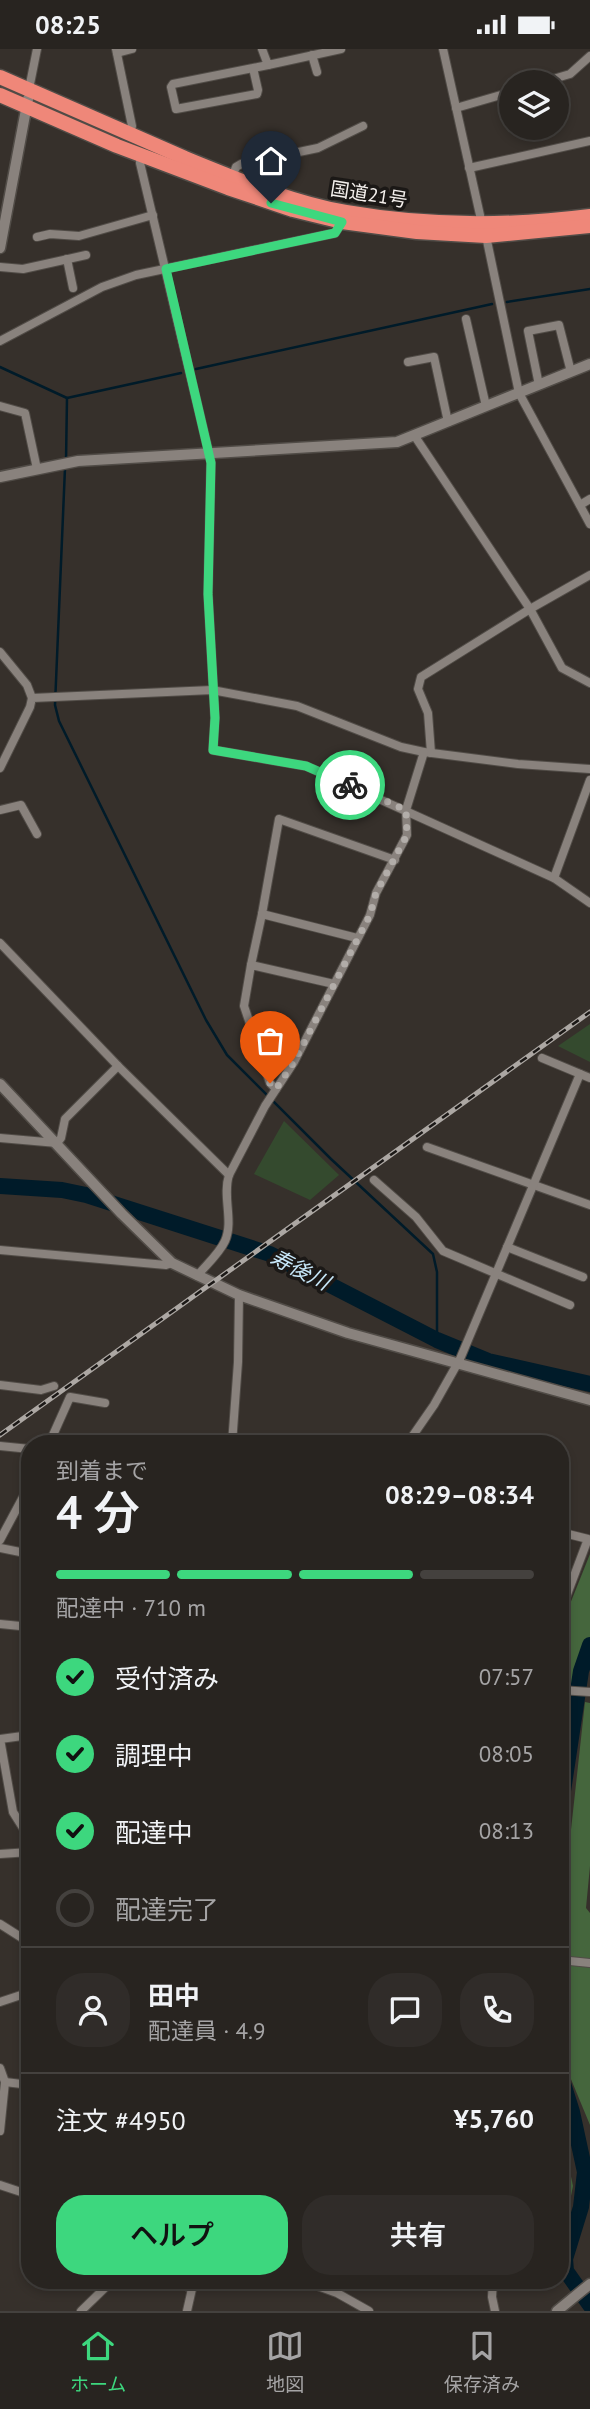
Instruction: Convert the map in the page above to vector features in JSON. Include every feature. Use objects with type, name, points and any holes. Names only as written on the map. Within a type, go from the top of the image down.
[{"type":"highway","name":"国道21号","points":[[0,76],[232,177],[296,200],[345,212],[484,230],[590,216]]},
{"type":"highway","name":"国道21号","points":[[0,95],[117,146],[280,206],[342,222],[417,232],[590,226]]},
{"type":"street","points":[[0,248],[37,49]]},
{"type":"street","points":[[130,134],[132,126],[116,51],[132,49]]},
{"type":"street","points":[[262,49],[268,65]]},
{"type":"street","points":[[253,68],[257,94],[176,109],[171,86],[173,84],[341,49]]},
{"type":"street","points":[[443,49],[519,393],[590,524]]},
{"type":"street","points":[[313,53],[317,72]]},
{"type":"street","points":[[569,74],[590,56]]},
{"type":"street","points":[[456,108],[499,95]]},
{"type":"street","points":[[232,177],[236,167],[241,164],[318,148],[363,126]]},
{"type":"street","points":[[470,168],[590,141]]},
{"type":"street","points":[[141,154],[211,463],[208,594],[215,718],[213,750],[306,766],[554,878],[590,903]]},
{"type":"street","points":[[37,237],[50,234],[79,236],[153,215]]},
{"type":"street","points":[[0,341],[103,287],[136,275],[335,233],[342,222]]},
{"type":"street","points":[[0,267],[23,269],[86,255]]},
{"type":"street","points":[[67,259],[73,288]]},
{"type":"street","points":[[466,319],[486,406]]},
{"type":"street","points":[[539,385],[528,331],[559,325],[571,372]]},
{"type":"street","points":[[408,362],[434,357],[448,422]]},
{"type":"street","points":[[0,477],[65,463],[397,442],[590,364]]},
{"type":"street","points":[[0,406],[26,413],[37,469]]},
{"type":"street","points":[[414,435],[530,609],[562,668],[590,683]]},
{"type":"street","points":[[580,505],[590,499]]},
{"type":"street","points":[[197,1276],[225,1239],[226,1183],[229,1175],[267,1103],[294,1062],[370,915],[376,893],[407,835],[406,810],[428,753],[428,713],[418,689],[421,677],[590,575]]},
{"type":"street","points":[[0,652],[27,685],[32,698],[0,768]]},
{"type":"street","points":[[32,698],[212,691],[297,706],[401,747],[428,753],[590,769]]},
{"type":"street","points":[[554,878],[590,781]]},
{"type":"street","points":[[0,810],[21,805],[37,834]]},
{"type":"street","points":[[275,1091],[244,1006],[279,820],[395,860]]},
{"type":"street","points":[[262,914],[357,938]]},
{"type":"street","points":[[0,943],[118,1066],[229,1175]]},
{"type":"street","points":[[251,965],[334,984]]},
{"type":"street","points":[[542,1058],[590,1078]]},
{"type":"street","points":[[57,1143],[61,1138],[65,1119],[118,1066]]},
{"type":"street","points":[[413,1435],[459,1361],[580,1074]]},
{"type":"street","points":[[0,1084],[121,1214],[172,1263],[239,1296],[348,1333],[459,1361],[590,1400]]},
{"type":"street","points":[[0,1138],[57,1143]]},
{"type":"street","points":[[427,1147],[590,1205]]},
{"type":"street","points":[[374,1180],[416,1217],[443,1251],[570,1305]]},
{"type":"street","points":[[507,1247],[583,1277]]},
{"type":"street","points":[[0,1250],[145,1264],[172,1263]]},
{"type":"street","points":[[233,1435],[239,1296]]},
{"type":"street","points":[[0,1385],[41,1390],[54,1386]]},
{"type":"street","points":[[54,1435],[70,1397],[105,1403]]},
{"type":"street","points":[[0,1446],[21,1449]]},
{"type":"street","points":[[0,1540],[21,1501]]},
{"type":"street","points":[[569,1534],[588,1539],[569,1589]]},
{"type":"street","points":[[0,1548],[21,1552]]},
{"type":"street","points":[[0,1624],[21,1626]]},
{"type":"street","points":[[569,1691],[590,1692]]},
{"type":"street","points":[[21,1736],[0,1739],[13,1812],[21,1825]]},
{"type":"street","points":[[0,1796],[10,1796]]},
{"type":"street","points":[[0,1854],[21,1853]]},
{"type":"street","points":[[0,1924],[21,1937]]},
{"type":"street","points":[[569,1961],[590,1963]]},
{"type":"street","points":[[0,2002],[21,1995]]},
{"type":"street","points":[[0,2068],[5,2082],[0,2131]]},
{"type":"street","points":[[5,2082],[21,2084]]},
{"type":"street","points":[[0,2185],[21,2192]]},
{"type":"street","points":[[557,2311],[590,2284]]},
{"type":"street","points":[[81,2311],[104,2289]]},
{"type":"street","points":[[187,2311],[191,2289]]},
{"type":"street","points":[[326,2289],[369,2311]]},
{"type":"street","points":[[492,2289],[495,2311]]},
{"type":"green space","points":[[590,1024],[590,1062],[558,1046]]},
{"type":"green space","points":[[284,1121],[339,1175],[310,1200],[254,1174]]},
{"type":"green space","points":[[590,1554],[590,1638],[574,1675],[569,1698],[569,1606]]},
{"type":"green space","points":[[585,1702],[590,1703],[590,1866],[586,1908],[590,1913],[590,2125],[569,2074],[569,1848]]},
{"type":"green space","points":[[569,2167],[573,2186],[569,2206]]},
{"type":"waterway","points":[[507,302],[590,289]]},
{"type":"waterway","points":[[196,369],[492,304]]},
{"type":"waterway","points":[[0,367],[67,398],[181,373]]},
{"type":"waterway","points":[[66,461],[67,398]]},
{"type":"waterway","points":[[65,468],[55,705],[59,721],[206,1020],[227,1055],[331,1159],[433,1254],[437,1272],[437,1340]]},
{"type":"waterway","name":"寿後川","points":[[0,1186],[62,1190],[86,1195],[270,1254],[437,1340],[488,1361],[590,1384]]},
{"type":"waterway","points":[[569,1751],[581,1671],[590,1645]]},
{"type":"waterway","points":[[569,2102],[585,2172],[581,2207],[569,2246]]},
{"type":"waterway","points":[[569,2275],[590,2305]]},
{"type":"railway","points":[[0,1435],[590,1012]]},
{"type":"way so far","points":[[270,1083],[276,1089],[294,1062],[370,915],[376,893],[407,835],[406,810],[350,785]]},
{"type":"route","points":[[271,203],[342,222],[335,233],[166,269],[211,463],[208,594],[215,718],[213,750],[218,753],[306,766],[350,785]]}]
